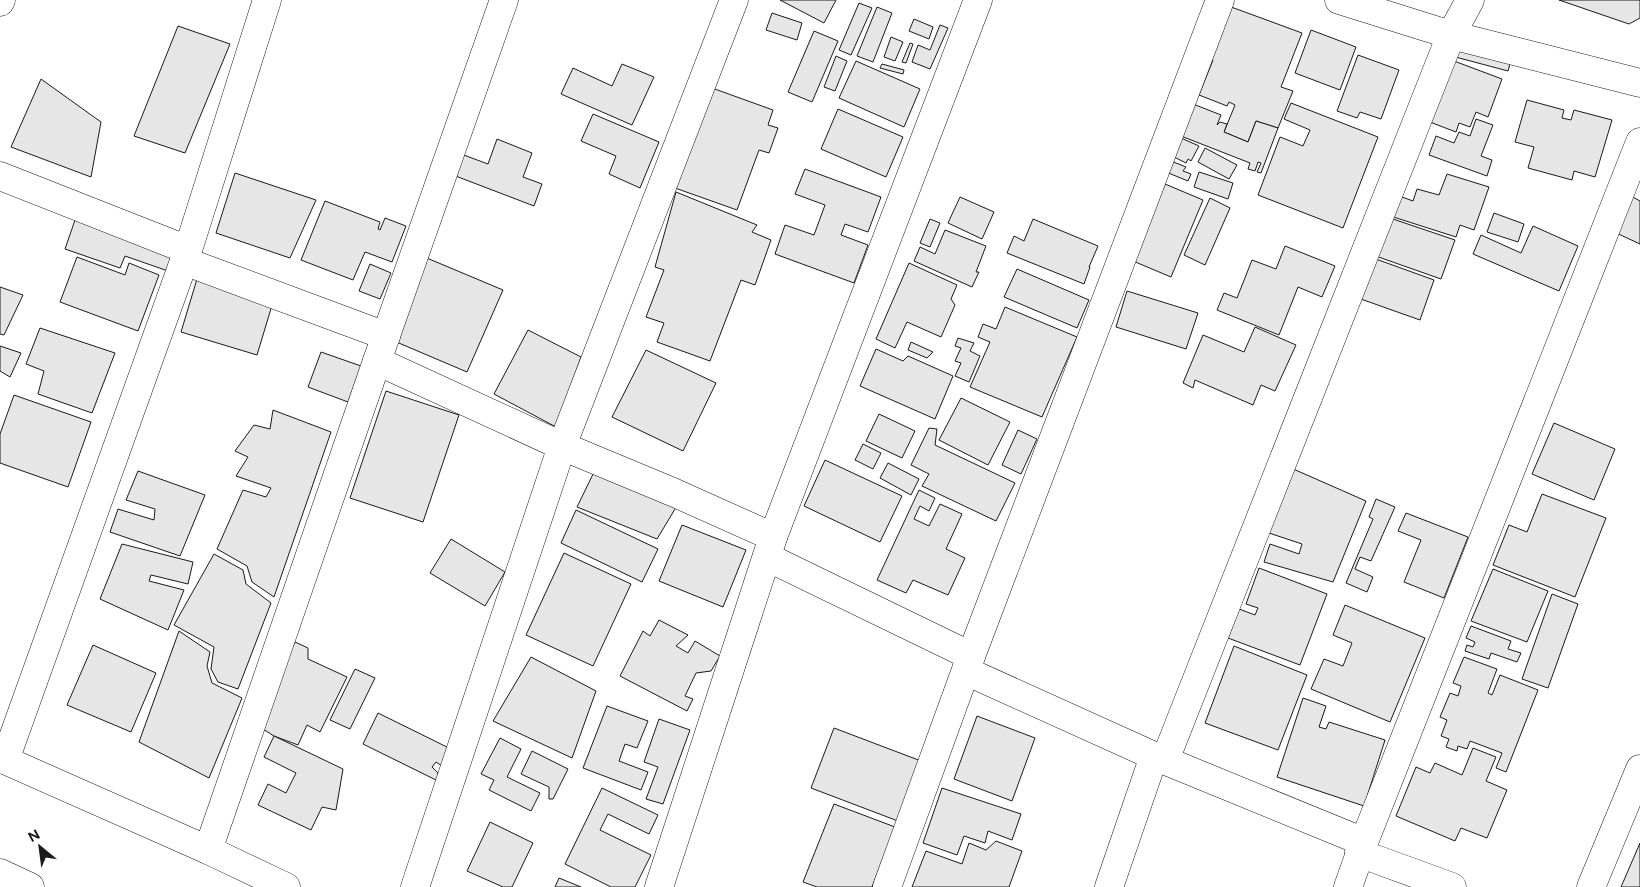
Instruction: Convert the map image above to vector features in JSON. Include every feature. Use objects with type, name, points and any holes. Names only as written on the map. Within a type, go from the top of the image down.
[{"type":"street","points":[[267,0],[186,256],[2,759],[208,850],[286,887]]},
{"type":"street","points":[[208,850],[504,0]]},
{"type":"street","points":[[415,887],[562,446],[734,0]]},
{"type":"street","points":[[659,887],[770,547],[978,0]]},
{"type":"street","points":[[887,887],[968,664],[1220,0]]},
{"type":"street","points":[[1339,0],[1452,35],[1640,84]]},
{"type":"street","points":[[1109,887],[1159,758],[1452,35],[1470,0]]},
{"type":"street","points":[[1348,887],[1361,847],[1640,142]]},
{"type":"street","points":[[0,176],[186,256],[381,349],[562,446],[675,493],[968,664],[1159,758],[1452,887]]},
{"type":"street","points":[[1591,887],[1640,769]]},
{"type":"street","points":[[0,873],[30,887]]},
{"type":"building","points":[[780,0],[836,0],[824,23]]},
{"type":"building","points":[[1559,0],[1640,0],[1640,18],[1629,24]]},
{"type":"building","points":[[859,3],[872,8],[851,55],[839,50]]},
{"type":"building","points":[[1223,4],[1302,33],[1281,87],[1293,91],[1278,128],[1256,121],[1248,142],[1224,132],[1235,105],[1229,102],[1227,106],[1199,95],[1213,60],[1203,56]]},
{"type":"building","points":[[877,7],[892,13],[873,62],[857,56]]},
{"type":"building","points":[[772,13],[802,23],[797,40],[766,30]]},
{"type":"building","points":[[914,19],[933,27],[929,39],[909,31]]},
{"type":"building","points":[[940,25],[948,28],[930,69],[912,62],[918,45],[930,50]]},
{"type":"building","points":[[178,26],[230,44],[185,153],[134,136]]},
{"type":"building","points":[[1311,30],[1356,47],[1340,90],[1295,73]]},
{"type":"building","points":[[814,31],[838,41],[812,102],[788,92]]},
{"type":"building","points":[[891,37],[903,42],[895,61],[884,57]]},
{"type":"building","points":[[910,43],[913,44],[906,63],[902,62]]},
{"type":"building","points":[[1450,44],[1511,60],[1508,71],[1448,55]]},
{"type":"building","points":[[1358,55],[1399,70],[1381,119],[1360,112],[1357,118],[1337,111]]},
{"type":"building","points":[[836,56],[847,61],[835,91],[824,87]]},
{"type":"building","points":[[1446,58],[1502,79],[1488,117],[1476,112],[1470,127],[1459,123],[1456,132],[1422,119]]},
{"type":"building","points":[[856,61],[920,89],[904,127],[839,98]]},
{"type":"building","points":[[622,64],[654,77],[632,125],[561,94],[573,68],[612,86]]},
{"type":"building","points":[[882,64],[904,70],[903,74],[880,68]]},
{"type":"building","points":[[41,79],[101,122],[91,177],[11,147]]},
{"type":"building","points":[[712,88],[773,110],[768,125],[778,128],[769,153],[759,150],[737,210],[675,188]]},
{"type":"building","points":[[1527,100],[1564,110],[1562,118],[1571,120],[1574,110],[1612,120],[1595,177],[1574,171],[1572,180],[1528,168],[1534,147],[1515,142]]},
{"type":"building","points":[[1291,103],[1378,137],[1343,228],[1258,195],[1280,137],[1303,146],[1310,130],[1284,119]]},
{"type":"building","points":[[1193,104],[1221,115],[1217,125],[1220,122],[1227,124],[1224,132],[1248,142],[1256,121],[1278,128],[1261,173],[1257,172],[1261,163],[1258,162],[1255,171],[1248,169],[1250,163],[1181,136]]},
{"type":"building","points":[[838,109],[903,137],[886,177],[821,149]]},
{"type":"building","points":[[593,114],[659,142],[640,188],[609,174],[616,156],[581,141]]},
{"type":"building","points":[[1476,119],[1493,125],[1481,156],[1492,160],[1487,176],[1429,155],[1436,136],[1454,143],[1459,132],[1470,136]]},
{"type":"building","points":[[1181,138],[1199,146],[1191,161],[1188,159],[1186,163],[1172,156]]},
{"type":"building","points":[[497,139],[532,153],[523,177],[542,184],[534,206],[453,175],[461,154],[488,164]]},
{"type":"building","points":[[1205,148],[1237,165],[1229,179],[1198,162]]},
{"type":"building","points":[[1171,161],[1186,167],[1183,171],[1191,174],[1188,181],[1166,172]]},
{"type":"building","points":[[805,169],[881,197],[868,232],[845,224],[841,235],[868,245],[854,283],[775,254],[785,225],[814,235],[825,205],[795,194]]},
{"type":"building","points":[[1199,172],[1233,183],[1228,199],[1194,187]]},
{"type":"building","points":[[235,173],[316,200],[290,258],[216,233]]},
{"type":"building","points":[[1447,174],[1489,187],[1474,230],[1460,225],[1456,237],[1384,214],[1391,193],[1413,201],[1417,189],[1439,195]]},
{"type":"building","points":[[1165,184],[1203,200],[1171,277],[1133,261]]},
{"type":"building","points":[[676,192],[757,225],[752,232],[771,240],[755,285],[741,280],[710,361],[657,342],[664,323],[646,317],[664,270],[655,267]]},
{"type":"building","points":[[1629,195],[1640,201],[1640,244],[1612,231]]},
{"type":"building","points":[[960,197],[994,212],[982,239],[948,223]]},
{"type":"building","points":[[1210,198],[1230,208],[1205,265],[1184,255]]},
{"type":"building","points":[[325,201],[380,222],[378,229],[380,230],[385,218],[406,226],[392,262],[365,252],[353,280],[301,260]]},
{"type":"building","points":[[1494,213],[1524,224],[1518,242],[1487,232]]},
{"type":"building","points":[[1384,216],[1455,240],[1441,279],[1370,254]]},
{"type":"building","points":[[76,217],[175,251],[168,271],[125,256],[120,268],[65,249]]},
{"type":"building","points":[[930,219],[940,223],[930,247],[920,243]]},
{"type":"building","points":[[1033,219],[1098,246],[1084,284],[1007,253],[1014,236],[1024,241]]},
{"type":"building","points":[[1533,226],[1578,246],[1559,291],[1473,254],[1481,235],[1521,253]]},
{"type":"building","points":[[945,230],[986,246],[976,272],[979,272],[972,287],[914,261],[920,247],[935,254]]},
{"type":"building","points":[[1285,246],[1335,266],[1322,297],[1298,287],[1279,335],[1217,310],[1224,293],[1237,298],[1252,260],[1276,269]]},
{"type":"building","points":[[422,256],[503,290],[467,372],[387,338]]},
{"type":"building","points":[[77,257],[125,275],[129,263],[159,275],[138,331],[60,302]]},
{"type":"building","points":[[1373,258],[1434,280],[1420,320],[1358,298]]},
{"type":"building","points":[[909,263],[957,285],[951,299],[955,305],[941,337],[907,322],[895,348],[876,339]]},
{"type":"building","points":[[370,264],[391,273],[380,299],[359,291]]},
{"type":"building","points":[[1017,269],[1089,300],[1077,328],[1004,297]]},
{"type":"building","points":[[197,279],[273,302],[257,355],[181,332]]},
{"type":"building","points":[[0,287],[23,295],[4,335],[0,334]]},
{"type":"building","points":[[1127,291],[1198,313],[1186,349],[1116,327]]},
{"type":"building","points":[[1005,307],[1077,337],[1042,417],[970,387],[990,342],[978,337],[983,324],[996,329]]},
{"type":"building","points":[[1255,327],[1296,345],[1275,391],[1261,385],[1253,405],[1195,380],[1193,388],[1183,383],[1203,335],[1244,352]]},
{"type":"building","points":[[40,328],[115,353],[92,413],[38,394],[44,371],[26,364]]},
{"type":"building","points":[[528,330],[581,357],[556,427],[494,394]]},
{"type":"building","points":[[958,338],[974,343],[970,351],[980,356],[969,382],[955,376],[961,363],[955,361],[961,348],[955,346]]},
{"type":"building","points":[[911,342],[933,352],[927,358],[908,350]]},
{"type":"building","points":[[0,346],[21,353],[10,377],[0,371]]},
{"type":"building","points":[[876,349],[903,361],[908,356],[953,376],[935,419],[860,386]]},
{"type":"building","points":[[646,350],[716,383],[683,451],[612,417]]},
{"type":"building","points":[[321,352],[361,366],[348,402],[308,387]]},
{"type":"building","points":[[386,391],[459,415],[423,522],[350,498]]},
{"type":"building","points":[[14,395],[91,422],[68,487],[0,463],[0,434]]},
{"type":"building","points":[[961,398],[1010,422],[988,465],[939,440]]},
{"type":"building","points":[[273,410],[331,432],[274,597],[252,582],[247,566],[217,549],[243,490],[266,497],[271,488],[236,476],[248,457],[235,451],[254,425],[270,429]]},
{"type":"building","points":[[879,414],[915,431],[902,458],[866,441]]},
{"type":"building","points":[[1554,423],[1615,449],[1594,500],[1532,474]]},
{"type":"building","points":[[929,428],[937,429],[935,445],[1015,483],[996,521],[922,486],[929,474],[911,465]]},
{"type":"building","points":[[1018,430],[1037,439],[1021,474],[1002,465]]},
{"type":"building","points":[[863,444],[881,453],[873,469],[855,460]]},
{"type":"building","points":[[825,460],[902,496],[880,542],[804,506]]},
{"type":"building","points":[[888,463],[919,479],[911,495],[880,478]]},
{"type":"building","points":[[1291,468],[1366,501],[1333,582],[1264,562],[1270,544],[1299,554],[1302,544],[1269,533]]},
{"type":"building","points":[[595,470],[678,504],[657,539],[577,507]]},
{"type":"building","points":[[138,471],[205,495],[180,556],[110,532],[118,509],[154,520],[155,509],[126,500]]},
{"type":"building","points":[[919,490],[935,498],[929,511],[920,506],[914,519],[929,526],[940,504],[962,514],[946,549],[965,558],[948,595],[913,580],[906,593],[877,580]]},
{"type":"building","points":[[1542,494],[1606,518],[1575,597],[1493,565],[1509,525],[1527,532]]},
{"type":"building","points":[[1376,499],[1395,507],[1371,561],[1360,557],[1355,569],[1373,577],[1367,592],[1346,583],[1373,519],[1369,517]]},
{"type":"building","points":[[576,510],[658,549],[642,582],[561,543]]},
{"type":"building","points":[[1406,513],[1468,537],[1444,598],[1404,582],[1421,540],[1398,531]]},
{"type":"building","points":[[682,525],[746,550],[723,607],[659,581]]},
{"type":"building","points":[[451,539],[505,572],[485,606],[430,573]]},
{"type":"building","points":[[122,544],[193,562],[188,584],[151,575],[149,581],[184,590],[168,630],[100,599]]},
{"type":"building","points":[[564,553],[631,584],[593,666],[526,635]]},
{"type":"building","points":[[214,554],[243,570],[246,584],[271,603],[238,689],[218,682],[211,669],[214,647],[174,625]]},
{"type":"building","points":[[1259,568],[1327,594],[1300,665],[1228,638],[1239,609],[1255,615],[1258,608],[1246,604]]},
{"type":"building","points":[[1493,569],[1548,591],[1527,642],[1471,621]]},
{"type":"building","points":[[1552,594],[1578,604],[1548,688],[1522,679]]},
{"type":"building","points":[[1345,605],[1425,638],[1390,722],[1311,689],[1324,659],[1343,666],[1352,643],[1333,635]]},
{"type":"building","points":[[659,620],[688,635],[676,646],[688,653],[695,641],[720,656],[711,671],[696,673],[685,696],[693,699],[687,711],[620,676],[643,631],[650,636]]},
{"type":"building","points":[[1471,626],[1511,641],[1508,649],[1521,653],[1517,662],[1491,653],[1489,659],[1465,651],[1467,645],[1473,647],[1475,642],[1466,638]]},
{"type":"building","points":[[179,631],[210,652],[207,666],[212,683],[242,698],[209,778],[139,742]]},
{"type":"building","points":[[295,642],[308,648],[308,659],[347,677],[320,732],[307,725],[298,745],[274,736],[255,724]]},
{"type":"building","points":[[93,645],[156,673],[131,732],[67,705]]},
{"type":"building","points":[[1234,646],[1307,675],[1278,750],[1205,723]]},
{"type":"building","points":[[531,657],[596,691],[572,758],[493,721]]},
{"type":"building","points":[[1464,657],[1497,669],[1488,693],[1492,695],[1500,675],[1538,690],[1506,772],[1496,768],[1502,753],[1470,741],[1467,749],[1458,746],[1457,751],[1446,747],[1449,739],[1441,736],[1447,720],[1440,717],[1450,693],[1458,696],[1461,686],[1453,683]]},
{"type":"building","points":[[355,669],[375,678],[350,729],[330,720]]},
{"type":"building","points":[[1303,698],[1326,706],[1319,727],[1326,729],[1329,722],[1385,740],[1364,806],[1277,777]]},
{"type":"building","points":[[607,706],[648,721],[637,748],[625,744],[619,761],[648,772],[641,790],[583,768]]},
{"type":"building","points":[[378,713],[451,749],[442,766],[436,762],[432,767],[438,773],[438,781],[363,744]]},
{"type":"building","points":[[977,716],[1035,738],[1012,801],[954,779]]},
{"type":"building","points":[[659,719],[690,730],[663,804],[646,799],[658,767],[644,762]]},
{"type":"building","points":[[834,728],[921,761],[898,821],[811,788]]},
{"type":"building","points":[[274,736],[343,769],[336,810],[322,807],[311,830],[258,805],[268,784],[286,793],[296,773],[264,757]]},
{"type":"building","points":[[500,738],[521,749],[507,777],[540,793],[531,811],[489,790],[494,780],[481,774]]},
{"type":"building","points":[[1473,748],[1496,757],[1486,781],[1507,790],[1487,838],[1461,828],[1455,841],[1396,816],[1416,767],[1430,773],[1435,763],[1462,775]]},
{"type":"building","points":[[532,751],[568,769],[553,799],[549,799],[549,787],[521,774]]},
{"type":"building","points":[[602,788],[658,815],[649,834],[608,814],[600,830],[651,855],[635,887],[611,887],[565,864]]},
{"type":"building","points":[[942,788],[1021,814],[1012,840],[988,831],[985,843],[964,836],[957,855],[923,843]]},
{"type":"building","points":[[834,804],[895,827],[872,887],[817,887],[803,882]]},
{"type":"building","points":[[490,822],[533,843],[512,887],[503,887],[467,871]]},
{"type":"building","points":[[996,841],[1022,851],[1009,887],[912,887],[926,851],[962,864],[969,843],[986,850]]},
{"type":"building","points":[[1640,843],[1640,887],[1621,887]]},
{"type":"building","points":[[559,878],[581,887],[555,887]]}]
